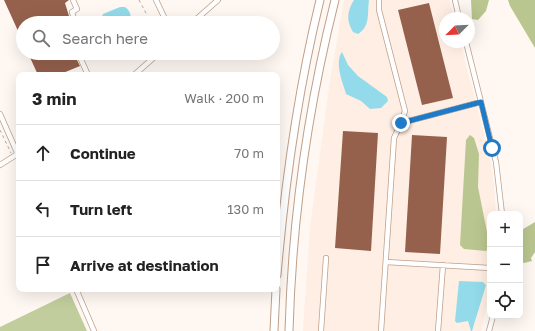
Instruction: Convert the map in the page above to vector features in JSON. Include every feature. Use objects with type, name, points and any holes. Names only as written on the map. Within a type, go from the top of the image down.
[{"type":"highway","points":[[280,245],[286,186],[297,110],[320,0]]},
{"type":"highway","points":[[289,331],[293,257],[303,168],[317,81],[335,0]]},
{"type":"highway","points":[[274,331],[276,292]]},
{"type":"street","points":[[73,0],[77,10],[72,12],[73,16]]},
{"type":"street","points":[[156,0],[163,16]]},
{"type":"street","points":[[200,16],[218,0]]},
{"type":"street","points":[[379,0],[380,10],[404,105],[401,123],[395,133],[394,138],[381,331]]},
{"type":"street","points":[[455,0],[458,12]]},
{"type":"street","points":[[468,48],[497,169],[502,211]]},
{"type":"street","points":[[81,60],[87,72]]},
{"type":"street","points":[[137,72],[151,60]]},
{"type":"street","points":[[401,123],[481,102]]},
{"type":"street","points":[[0,114],[16,149]]},
{"type":"street","points":[[0,165],[16,156]]},
{"type":"street","points":[[320,331],[326,258]]},
{"type":"street","points":[[386,262],[487,268]]},
{"type":"street","points":[[438,331],[443,265]]},
{"type":"street","points":[[77,292],[94,331]]},
{"type":"street","points":[[489,331],[492,319]]},
{"type":"path","points":[[139,0],[147,16]]},
{"type":"path","points":[[0,130],[12,157]]},
{"type":"shaded area","points":[[344,0],[449,0],[452,12],[439,12],[439,48],[462,48],[490,158],[494,186],[496,211],[487,211],[487,303],[481,331],[303,331],[310,228],[330,81]]},
{"type":"green space","points":[[471,0],[489,0],[486,11],[478,20],[475,20],[475,12],[472,12]]},
{"type":"green space","points":[[508,0],[535,0],[535,48],[510,6]]},
{"type":"green space","points":[[470,135],[474,138],[479,154],[478,187],[487,232],[486,251],[464,249],[460,245],[466,140]]},
{"type":"green space","points":[[535,222],[535,252],[531,258],[532,261],[524,263],[523,262],[523,229]]},
{"type":"green space","points":[[70,293],[87,331],[0,331],[0,327]]},
{"type":"water","points":[[354,0],[369,0],[367,23],[358,34],[353,32],[348,20],[350,8]]},
{"type":"water","points":[[120,7],[125,7],[131,16],[102,16],[103,14]]},
{"type":"water","points":[[342,52],[348,65],[358,76],[387,97],[388,101],[381,108],[370,109],[361,101],[346,94],[339,67]]},
{"type":"water","points":[[459,281],[483,282],[486,285],[472,331],[468,321],[457,323],[455,321]]},
{"type":"building","points":[[4,0],[69,0],[65,3],[69,16],[16,16],[16,27]]},
{"type":"building","points":[[429,3],[439,48],[440,48],[453,98],[422,105],[398,10]]},
{"type":"building","points":[[31,60],[77,60],[80,66],[65,72],[37,72]]},
{"type":"building","points":[[343,131],[378,133],[371,251],[335,248]]},
{"type":"building","points":[[412,135],[447,137],[440,254],[405,252]]},
{"type":"route","points":[[401,123],[481,102],[492,148]]}]
